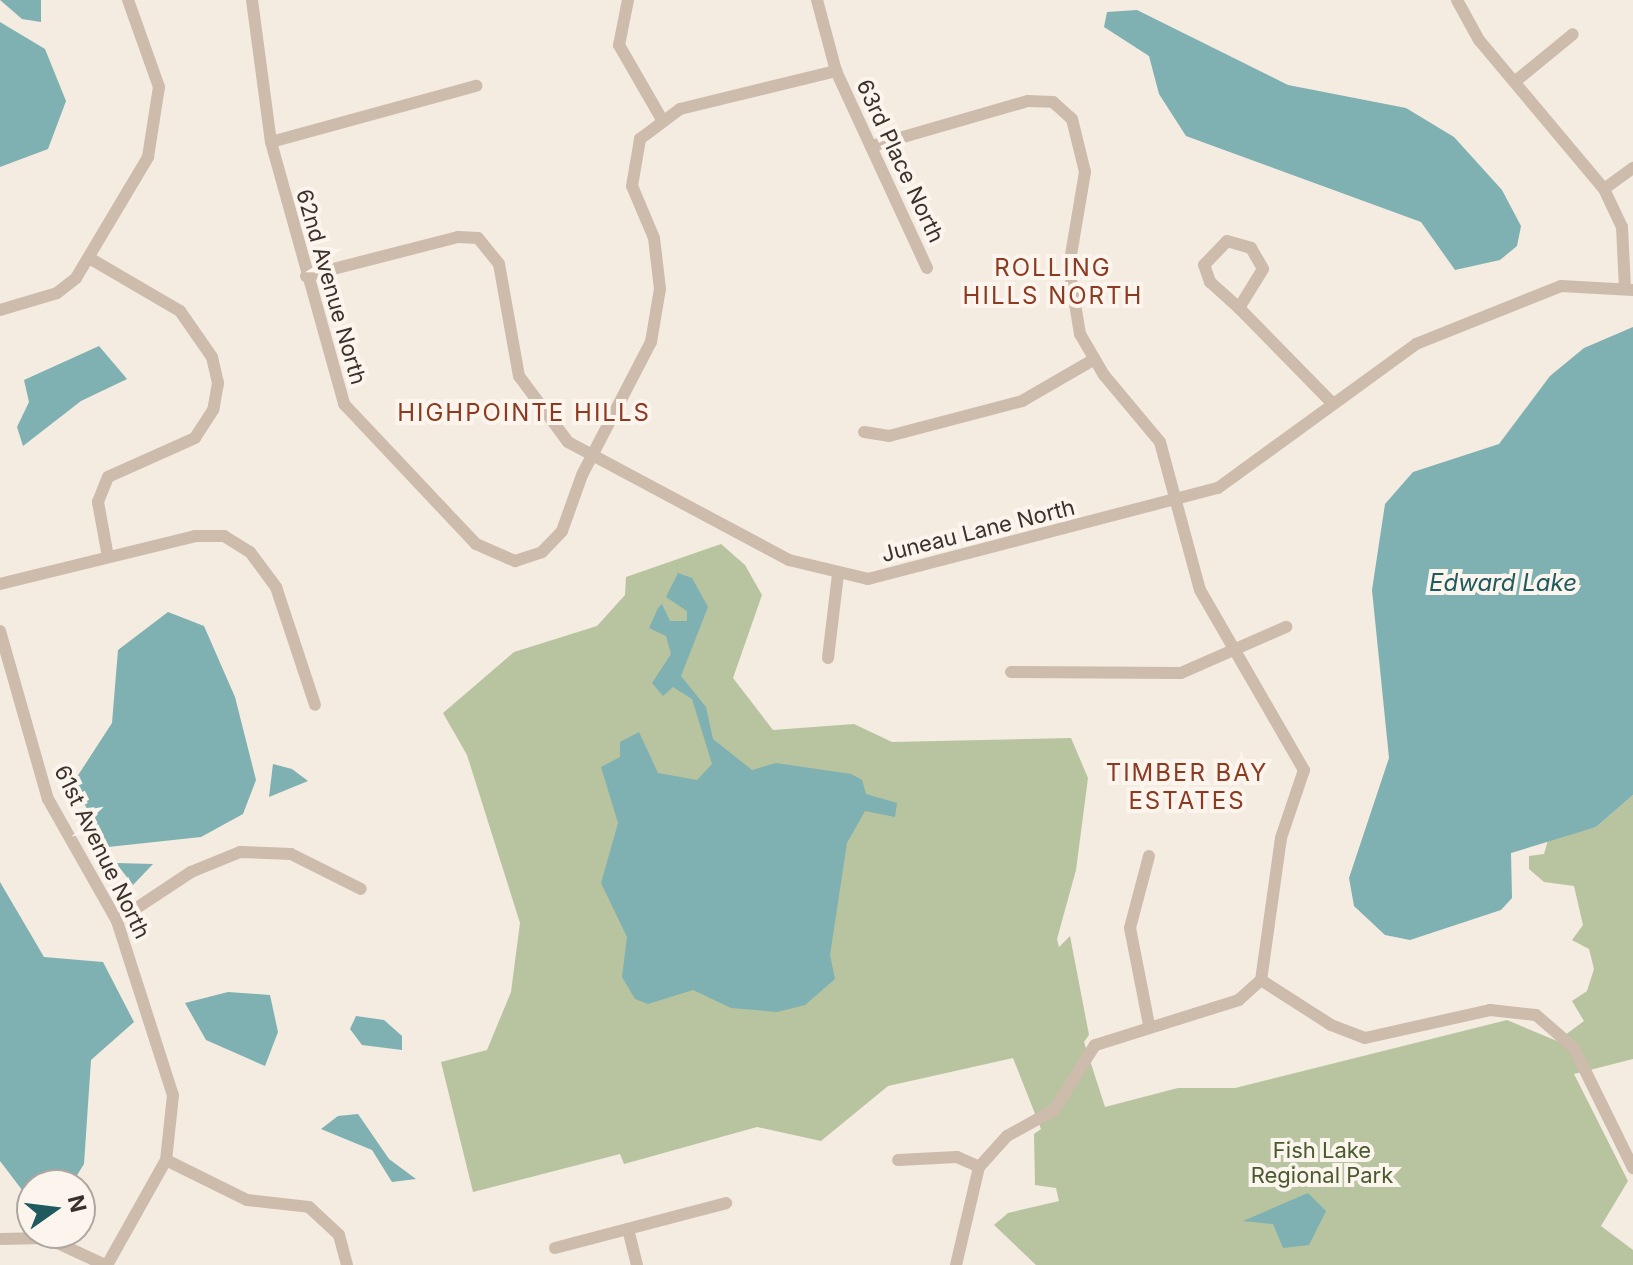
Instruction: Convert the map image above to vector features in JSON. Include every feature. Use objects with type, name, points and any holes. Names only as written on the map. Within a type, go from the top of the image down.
[{"type":"street","points":[[0,310],[57,293],[91,259],[148,157],[159,120],[154,68],[128,0]]},
{"type":"street","name":"62nd Avenue North","points":[[252,0],[271,142],[344,404],[487,554],[515,561],[554,543],[658,316],[659,263],[631,171],[640,139],[661,118]]},
{"type":"street","points":[[628,0],[619,45],[661,118],[836,71]]},
{"type":"street","name":"63rd Place North","points":[[817,0],[836,71],[927,268]]},
{"type":"street","points":[[1457,0],[1479,40],[1517,80],[1604,189],[1622,227],[1629,289]]},
{"type":"street","points":[[1517,80],[1573,34]]},
{"type":"street","points":[[271,142],[476,86]]},
{"type":"street","points":[[872,146],[1041,100],[1064,109],[1076,130],[1085,172],[1070,289],[1093,360],[1149,423],[1176,500],[1200,590],[1235,653],[1292,740],[1304,770],[1281,838],[1261,980],[1239,1000],[1149,1025],[1095,1045],[1054,1110],[1007,1136],[979,1167],[956,1265]]},
{"type":"street","points":[[1604,189],[1633,168]]},
{"type":"street","name":"Juneau Lane North","points":[[306,276],[458,237],[487,244],[502,277],[504,325],[519,376],[549,423],[592,458],[715,515],[789,560],[838,574],[880,577],[1176,500],[1236,477],[1397,353],[1528,295],[1578,285],[1629,289]]},
{"type":"street","points":[[1239,308],[1263,269],[1251,248],[1227,241],[1204,265],[1210,282],[1331,402]]},
{"type":"street","points":[[91,259],[180,311],[212,357],[218,383],[213,410],[195,438],[108,477],[98,502],[108,557]]},
{"type":"street","points":[[864,432],[889,436],[1022,401],[1093,360]]},
{"type":"street","points":[[0,584],[203,535],[236,541],[276,587],[315,705]]},
{"type":"street","points":[[828,658],[838,574]]},
{"type":"street","points":[[1011,672],[1181,673],[1235,653],[1286,627]]},
{"type":"street","name":"61st Avenue North","points":[[0,631],[48,799],[117,921],[168,1072],[174,1123],[166,1160],[106,1265]]},
{"type":"street","points":[[117,921],[191,872],[240,852],[291,854],[361,889]]},
{"type":"street","points":[[1149,856],[1130,928],[1149,1025]]},
{"type":"street","points":[[1261,980],[1331,1025],[1365,1038],[1490,1010],[1536,1015],[1574,1048],[1614,1143],[1633,1168]]},
{"type":"street","points":[[898,1160],[944,1156],[979,1167]]},
{"type":"street","points":[[166,1160],[247,1200],[309,1207],[339,1235],[347,1265]]},
{"type":"street","points":[[555,1248],[726,1203]]},
{"type":"street","points":[[628,1229],[637,1265]]},
{"type":"street","points":[[0,1239],[47,1238],[106,1265]]},
{"type":"green space","name":"Fish Lake Regional Park","points":[[721,544],[745,565],[762,595],[733,678],[773,730],[854,724],[892,742],[1071,738],[1088,778],[1076,870],[1057,939],[1059,947],[1070,936],[1089,1035],[1084,1042],[1105,1107],[1178,1088],[1235,1088],[1507,1020],[1557,1041],[1584,1021],[1572,1001],[1587,991],[1594,969],[1589,949],[1572,940],[1583,925],[1574,886],[1544,882],[1529,869],[1529,856],[1544,854],[1548,840],[1596,827],[1633,795],[1633,1059],[1574,1074],[1628,1181],[1601,1226],[1633,1250],[1633,1265],[1036,1265],[994,1225],[1008,1213],[1059,1201],[1056,1188],[1035,1185],[1034,1134],[1041,1129],[1013,1058],[888,1086],[821,1141],[757,1127],[624,1164],[620,1154],[473,1192],[441,1062],[487,1050],[511,992],[520,923],[467,755],[443,713],[514,652],[597,626],[625,595],[626,577]]},
{"type":"water","points":[[0,0],[41,0],[41,22],[22,19]]},
{"type":"water","points":[[1137,10],[1288,85],[1406,108],[1454,137],[1502,190],[1521,226],[1517,246],[1500,260],[1455,270],[1421,222],[1186,136],[1159,94],[1149,56],[1104,27],[1107,12]]},
{"type":"water","points":[[0,22],[45,49],[66,101],[48,149],[0,167]]},
{"type":"water","name":"Edward Lake","points":[[1633,327],[1633,795],[1596,827],[1511,853],[1512,898],[1501,910],[1410,940],[1385,935],[1354,906],[1349,878],[1389,758],[1372,590],[1385,504],[1413,472],[1499,444],[1550,376],[1584,348]]},
{"type":"water","points":[[99,346],[127,379],[81,401],[23,446],[17,427],[29,402],[24,380]]},
{"type":"water","points":[[678,573],[692,578],[708,607],[681,676],[706,707],[713,739],[752,770],[776,763],[851,774],[862,780],[866,794],[897,803],[895,817],[865,811],[847,843],[830,955],[835,979],[805,1005],[777,1012],[731,1008],[693,990],[648,1004],[635,999],[622,977],[627,937],[601,883],[618,823],[601,767],[620,757],[620,742],[639,732],[658,773],[697,780],[712,764],[692,699],[673,687],[663,696],[652,683],[671,654],[666,636],[649,628],[658,608],[662,604],[670,621],[687,621],[687,611],[666,597]]},
{"type":"water","points":[[168,612],[204,626],[235,697],[256,780],[243,814],[201,837],[108,847],[73,783],[112,723],[118,650]]},
{"type":"water","points":[[273,764],[292,769],[308,781],[269,797]]},
{"type":"water","points":[[116,863],[153,864],[133,885]]},
{"type":"water","points":[[0,882],[44,957],[103,962],[134,1022],[91,1060],[84,1164],[81,1169],[16,1169],[16,1182],[0,1161]]},
{"type":"water","points":[[228,992],[270,995],[278,1032],[265,1066],[206,1040],[185,1003]]},
{"type":"water","points":[[356,1016],[384,1020],[402,1036],[402,1050],[362,1045],[350,1029]]},
{"type":"water","points":[[358,1114],[389,1159],[416,1179],[392,1182],[372,1150],[321,1129],[338,1116]]},
{"type":"water","points":[[1308,1193],[1326,1211],[1309,1245],[1283,1248],[1273,1224],[1243,1221]]},
{"type":"district","name":"ROLLING HILLS NORTH","points":[[1053,282]]},
{"type":"district","name":"HIGHPOINTE HILLS","points":[[524,413]]},
{"type":"district","name":"TIMBER BAY ESTATES","points":[[1187,787]]}]
